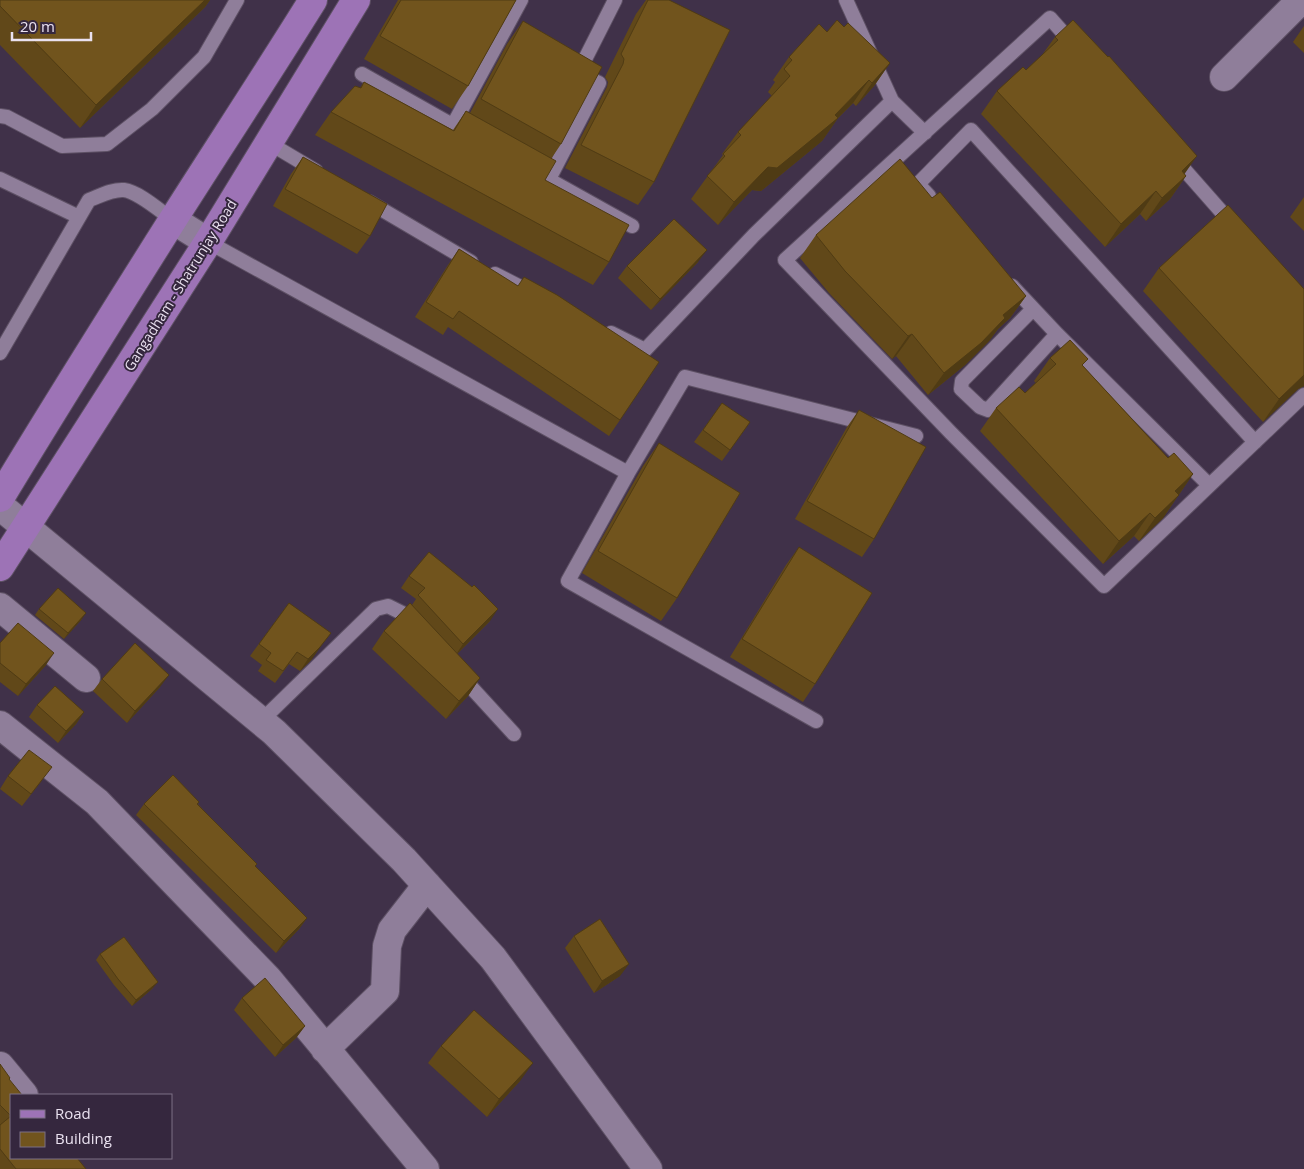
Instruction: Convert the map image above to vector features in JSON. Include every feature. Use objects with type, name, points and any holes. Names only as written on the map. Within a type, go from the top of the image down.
[{"type":"main road","points":[[0,498],[172,220],[313,0]]},
{"type":"main road","name":"Gangadham - Shatrunjay Road","points":[[0,567],[208,242],[356,0]]},
{"type":"street","points":[[1224,77],[1301,0]]},
{"type":"street","points":[[172,220],[208,242]]},
{"type":"street","points":[[0,506],[274,732],[390,847],[493,958],[648,1169]]},
{"type":"street","points":[[0,607],[86,678]]},
{"type":"street","points":[[0,725],[97,802],[268,979],[425,1169]]},
{"type":"street","points":[[325,1049],[385,991],[386,946],[392,930],[426,885]]},
{"type":"street","points":[[0,1066],[23,1094]]},
{"type":"lane","points":[[0,116],[7,116],[62,146],[107,144],[152,109],[204,57],[237,0]]},
{"type":"lane","points":[[453,125],[521,0]]},
{"type":"lane","points":[[549,179],[599,83],[578,73],[615,0]]},
{"type":"lane","points":[[846,0],[892,101],[925,133]]},
{"type":"lane","points":[[1082,54],[1050,18],[785,260],[951,433],[1104,586],[1304,395]]},
{"type":"lane","points":[[362,74],[485,143]]},
{"type":"lane","points":[[601,328],[645,350],[754,236],[892,101]]},
{"type":"lane","points":[[937,205],[918,184],[971,130],[1255,442]]},
{"type":"lane","points":[[269,143],[326,176]]},
{"type":"lane","points":[[1167,150],[1245,238]]},
{"type":"lane","points":[[517,161],[632,226]]},
{"type":"lane","points":[[0,179],[79,217]]},
{"type":"lane","points":[[0,353],[89,200],[107,193],[124,190],[137,195],[172,220]]},
{"type":"lane","points":[[360,196],[462,257],[549,301]]},
{"type":"lane","points":[[208,242],[628,472]]},
{"type":"lane","points":[[1001,274],[1057,334],[1209,485]]},
{"type":"lane","points":[[1033,309],[962,381],[961,389],[980,407],[988,410],[1057,334]]},
{"type":"lane","points":[[816,721],[568,581],[628,472],[685,378],[916,436]]},
{"type":"lane","points":[[261,721],[376,609],[388,606],[406,615],[425,636]]},
{"type":"lane","points":[[450,664],[514,734]]},
{"type":"building","points":[[0,0],[205,0],[96,105],[0,6]]},
{"type":"building","points":[[401,0],[516,0],[468,86],[380,36]]},
{"type":"building","points":[[648,0],[669,0],[730,30],[654,182],[581,145],[623,64],[624,59],[621,54]]},
{"type":"building","points":[[837,20],[844,27],[848,23],[890,63],[872,83],[869,80],[835,115],[838,118],[777,168],[768,167],[734,202],[707,176],[725,156],[723,154],[741,135],[738,132],[790,76],[784,69],[792,60],[789,57],[819,24],[827,32]]},
{"type":"building","points":[[1073,20],[1109,56],[1197,156],[1182,171],[1186,176],[1162,198],[1156,191],[1121,224],[997,91],[1023,67],[1026,70],[1058,40],[1055,37]]},
{"type":"building","points":[[523,21],[602,67],[561,144],[481,99]]},
{"type":"building","points":[[364,82],[454,131],[466,111],[556,161],[545,180],[629,225],[609,262],[331,112],[355,86],[361,88]]},
{"type":"building","points":[[303,157],[387,204],[370,236],[285,189]]},
{"type":"building","points":[[900,159],[932,198],[940,192],[1026,296],[1003,315],[1005,318],[981,343],[944,373],[912,334],[908,336],[845,271],[816,235]]},
{"type":"building","points":[[1228,205],[1304,289],[1304,375],[1279,399],[1159,268]]},
{"type":"building","points":[[674,219],[707,250],[660,299],[627,266]]},
{"type":"building","points":[[459,249],[518,286],[524,277],[557,295],[659,362],[620,420],[459,311],[453,319],[426,302]]},
{"type":"building","points":[[1070,340],[1088,359],[1082,365],[1168,458],[1174,453],[1193,474],[1175,491],[1179,495],[1155,518],[1150,513],[1119,541],[996,408],[1019,387],[1025,393],[1056,364],[1050,358]]},
{"type":"building","points":[[722,403],[750,422],[730,450],[703,430]]},
{"type":"building","points":[[859,410],[926,447],[874,539],[807,501]]},
{"type":"building","points":[[659,443],[740,493],[677,598],[598,551]]},
{"type":"building","points":[[799,547],[872,593],[815,684],[742,639]]},
{"type":"building","points":[[429,552],[472,587],[474,585],[498,609],[463,644],[418,595],[425,588],[409,576]]},
{"type":"building","points":[[58,588],[86,613],[68,633],[39,609]]},
{"type":"building","points":[[289,603],[331,633],[308,659],[297,652],[283,671],[266,660],[271,653],[259,644]]},
{"type":"building","points":[[410,603],[480,678],[459,701],[384,631]]},
{"type":"building","points":[[18,623],[54,653],[26,684],[0,663],[0,643]]},
{"type":"building","points":[[135,643],[169,675],[135,711],[102,679]]},
{"type":"building","points":[[55,686],[84,712],[66,731],[37,705]]},
{"type":"building","points":[[29,750],[52,767],[31,794],[8,776]]},
{"type":"building","points":[[173,775],[199,802],[197,804],[257,864],[255,866],[307,918],[284,941],[144,804]]},
{"type":"building","points":[[600,919],[629,964],[602,981],[574,936]]},
{"type":"building","points":[[124,937],[158,982],[136,1000],[100,954]]},
{"type":"building","points":[[265,978],[305,1026],[283,1045],[242,998]]},
{"type":"building","points":[[474,1010],[533,1063],[499,1099],[441,1046]]},
{"type":"building","points":[[0,1064],[21,1094],[10,1094],[10,1115],[0,1105]]},
{"type":"building","points":[[10,1117],[10,1159],[78,1159],[86,1169],[16,1169],[0,1149],[0,1125]]}]
